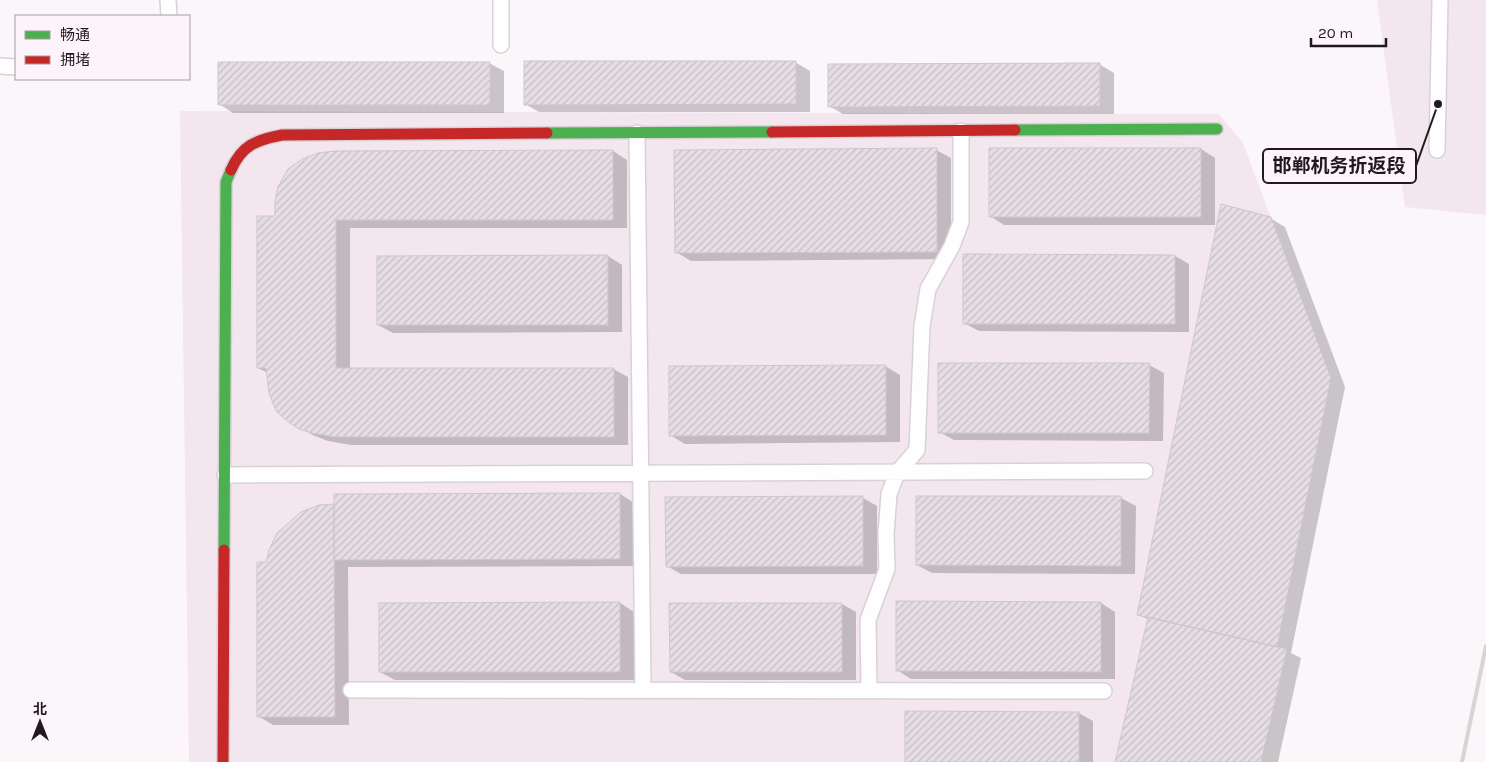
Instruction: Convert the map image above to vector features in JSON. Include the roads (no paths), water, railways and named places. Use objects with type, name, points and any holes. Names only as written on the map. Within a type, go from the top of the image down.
[{"type":"street","points":[[223,762],[226,182],[231,166],[243,148],[263,138],[282,135],[1217,129]]},
{"type":"lane","points":[[168,0],[169,15]]},
{"type":"lane","points":[[501,0],[501,45]]},
{"type":"lane","points":[[1437,150],[1440,0]]},
{"type":"lane","points":[[0,66],[15,66]]},
{"type":"lane","points":[[869,690],[868,620],[887,569],[886,534],[889,494],[897,472],[918,450],[922,326],[928,289],[952,246],[961,222],[961,131]]},
{"type":"lane","points":[[637,133],[643,690]]},
{"type":"lane","points":[[225,475],[1145,471]]},
{"type":"lane","points":[[351,690],[1104,691]]},
{"type":"railway","points":[[1462,762],[1486,646]]},
{"type":"place","name":"邯郸机务折返段","points":[[1438,104]]}]
